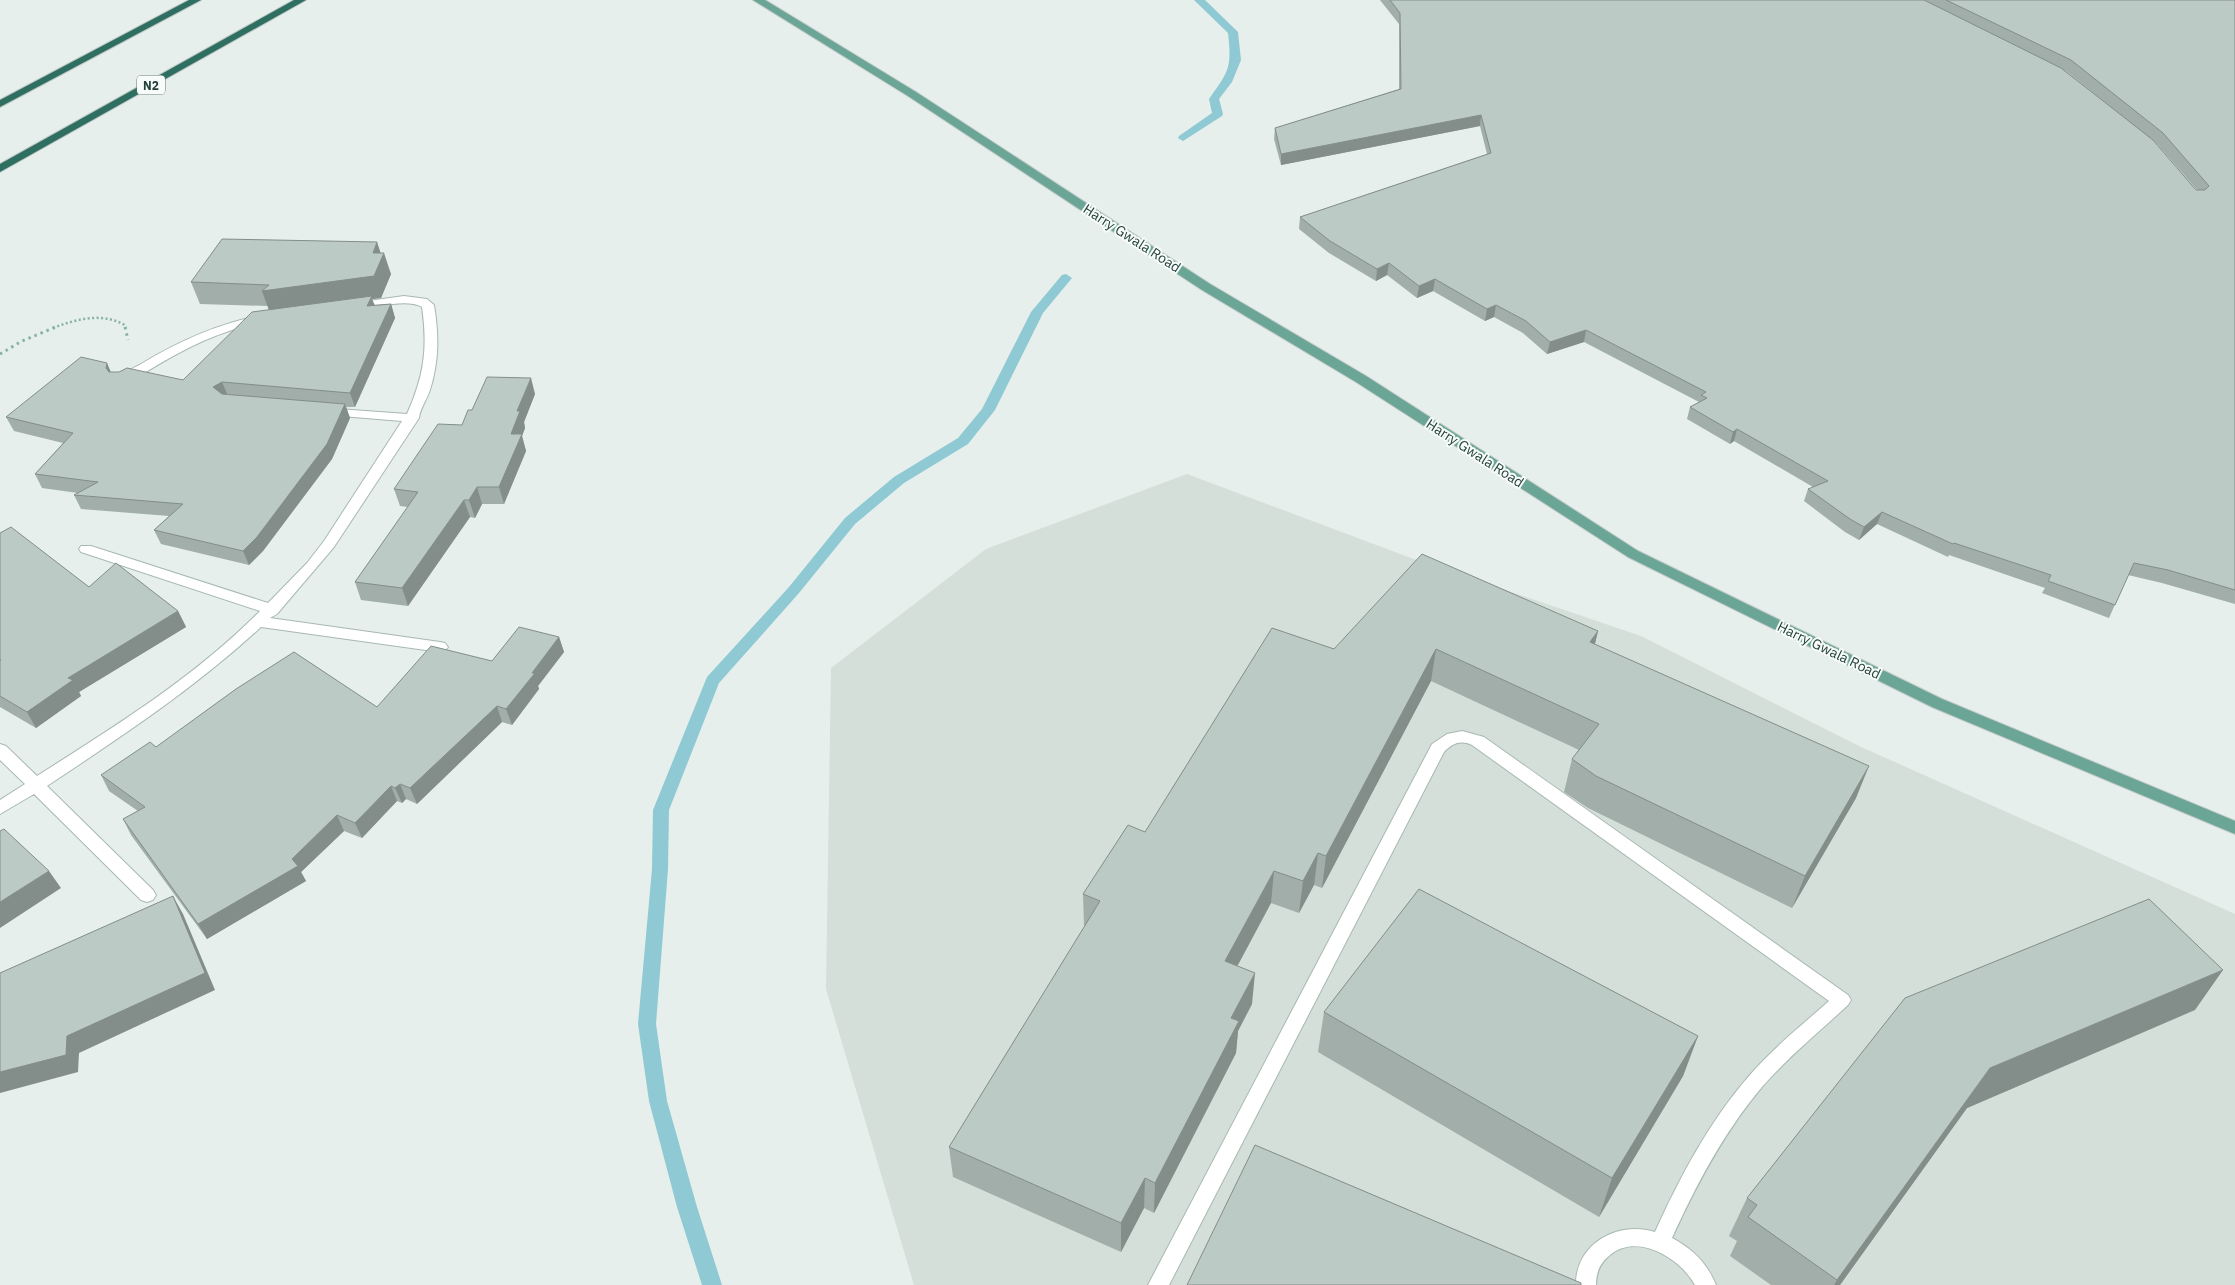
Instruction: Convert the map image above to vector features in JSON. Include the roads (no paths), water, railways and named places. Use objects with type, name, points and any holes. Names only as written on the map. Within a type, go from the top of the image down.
[{"type":"highway","points":[[0,104],[196,0]]},
{"type":"highway","name":"N2","points":[[0,169],[301,0]]},
{"type":"main road","name":"Harry Gwala Road","points":[[758,0],[912,94],[1206,287],[1361,379],[1633,554],[1937,703],[2235,828]]},
{"type":"street","points":[[0,808],[133,721],[220,658],[272,610],[322,554],[412,418],[427,382],[434,339],[428,306],[425,302],[412,299],[344,309]]},
{"type":"street","points":[[120,381],[161,358],[214,333],[246,322],[276,318]]},
{"type":"street","points":[[315,410],[412,418]]},
{"type":"street","points":[[86,549],[272,610]]},
{"type":"street","points":[[259,622],[440,647]]},
{"type":"street","points":[[1158,1285],[1438,748],[1446,739],[1456,736],[1467,736],[1478,741],[1842,1000],[1785,1052],[1746,1093],[1709,1148],[1680,1198],[1660,1242]]},
{"type":"street","points":[[0,750],[37,784],[147,895]]},
{"type":"street","points":[[1586,1285],[1590,1262],[1602,1248],[1619,1240],[1639,1238],[1660,1242],[1680,1253],[1696,1268],[1706,1285]]},
{"type":"waterway","points":[[1183,138],[1218,114],[1214,99],[1227,82],[1236,60],[1233,32],[1199,0]]},
{"type":"waterway","points":[[712,1285],[687,1207],[658,1101],[647,1024],[660,869],[661,810],[712,681],[794,590],[850,521],[899,480],[963,441],[988,410],[1037,312],[1066,278]]}]
